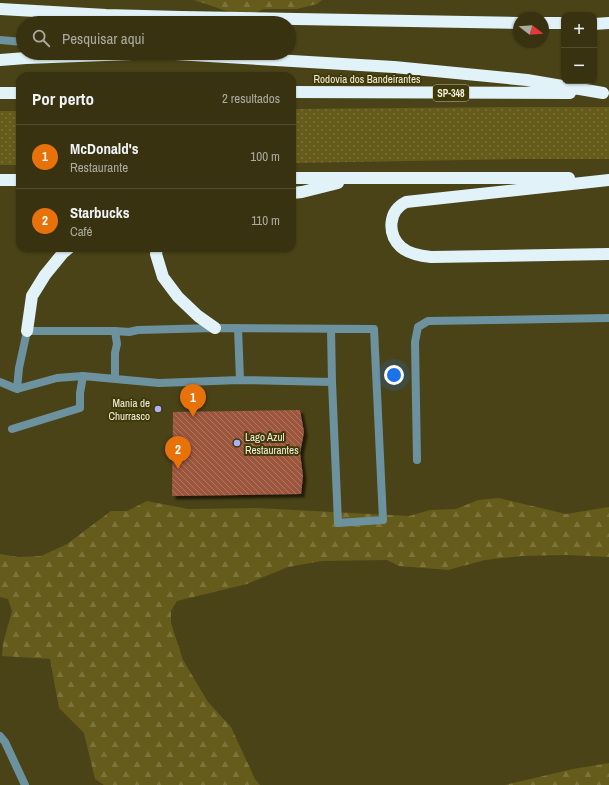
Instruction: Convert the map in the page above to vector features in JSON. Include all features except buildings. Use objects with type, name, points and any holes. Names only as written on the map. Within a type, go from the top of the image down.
[{"type":"highway","points":[[0,9],[144,16]]},
{"type":"highway","points":[[296,19],[513,22]]},
{"type":"highway","points":[[549,23],[561,23]]},
{"type":"highway","points":[[597,24],[609,23]]},
{"type":"highway","points":[[0,60],[16,59]]},
{"type":"highway","points":[[271,60],[402,68],[527,80],[606,93]]},
{"type":"highway","name":"Rodovia dos Bandeirantes","points":[[296,92],[606,93]]},
{"type":"highway","points":[[0,93],[16,93]]},
{"type":"highway","points":[[296,178],[609,179]]},
{"type":"highway","points":[[296,193],[358,178]]},
{"type":"highway","points":[[609,179],[406,202],[394,213],[391,226],[394,237],[402,248],[412,253],[431,257],[609,254]]},
{"type":"highway","points":[[0,180],[16,180]]},
{"type":"highway","points":[[27,332],[32,296],[45,275],[64,252]]},
{"type":"highway","points":[[156,252],[163,277],[178,297],[198,316],[215,328]]},
{"type":"street","points":[[0,40],[16,41]]},
{"type":"street","points":[[417,460],[415,342],[418,327],[428,321],[609,318]]},
{"type":"street","points":[[17,389],[19,368],[27,332],[129,332],[138,330],[215,328],[374,329],[383,520],[338,522],[331,329]]},
{"type":"street","points":[[238,328],[240,380]]},
{"type":"street","points":[[115,331],[117,344],[115,353],[115,378]]},
{"type":"street","points":[[0,382],[17,389],[57,378],[82,376],[159,383],[240,380],[332,382]]},
{"type":"street","points":[[12,428],[80,408],[82,376]]},
{"type":"street","points":[[0,736],[5,742],[26,785]]},
{"type":"green space","points":[[194,0],[322,0],[317,4],[297,9],[264,9],[246,16],[241,16]]},
{"type":"green space","points":[[609,107],[609,159],[296,163],[296,109]]},
{"type":"green space","points":[[0,111],[16,111],[16,165],[0,165]]},
{"type":"green space","points":[[499,498],[566,514],[609,507],[609,557],[566,555],[522,556],[485,560],[448,570],[399,566],[387,560],[322,561],[288,567],[247,584],[177,601],[171,611],[171,623],[183,660],[208,702],[231,727],[255,779],[260,785],[104,785],[95,779],[84,733],[59,708],[50,659],[2,656],[3,643],[12,611],[8,599],[0,597],[0,554],[18,557],[41,556],[67,544],[111,511],[127,511],[147,501],[188,509],[257,508],[409,516],[430,510],[456,509],[478,500]]},
{"type":"green space","points":[[609,763],[609,785],[505,785],[573,769]]},
{"type":"place","name":"Mania de Churrasco","points":[[158,409]]},
{"type":"place","name":"McDonald's","points":[[193,417]]},
{"type":"place","name":"Lago Azul Restaurantes","points":[[237,443]]},
{"type":"place","name":"Starbucks","points":[[178,469]]}]
